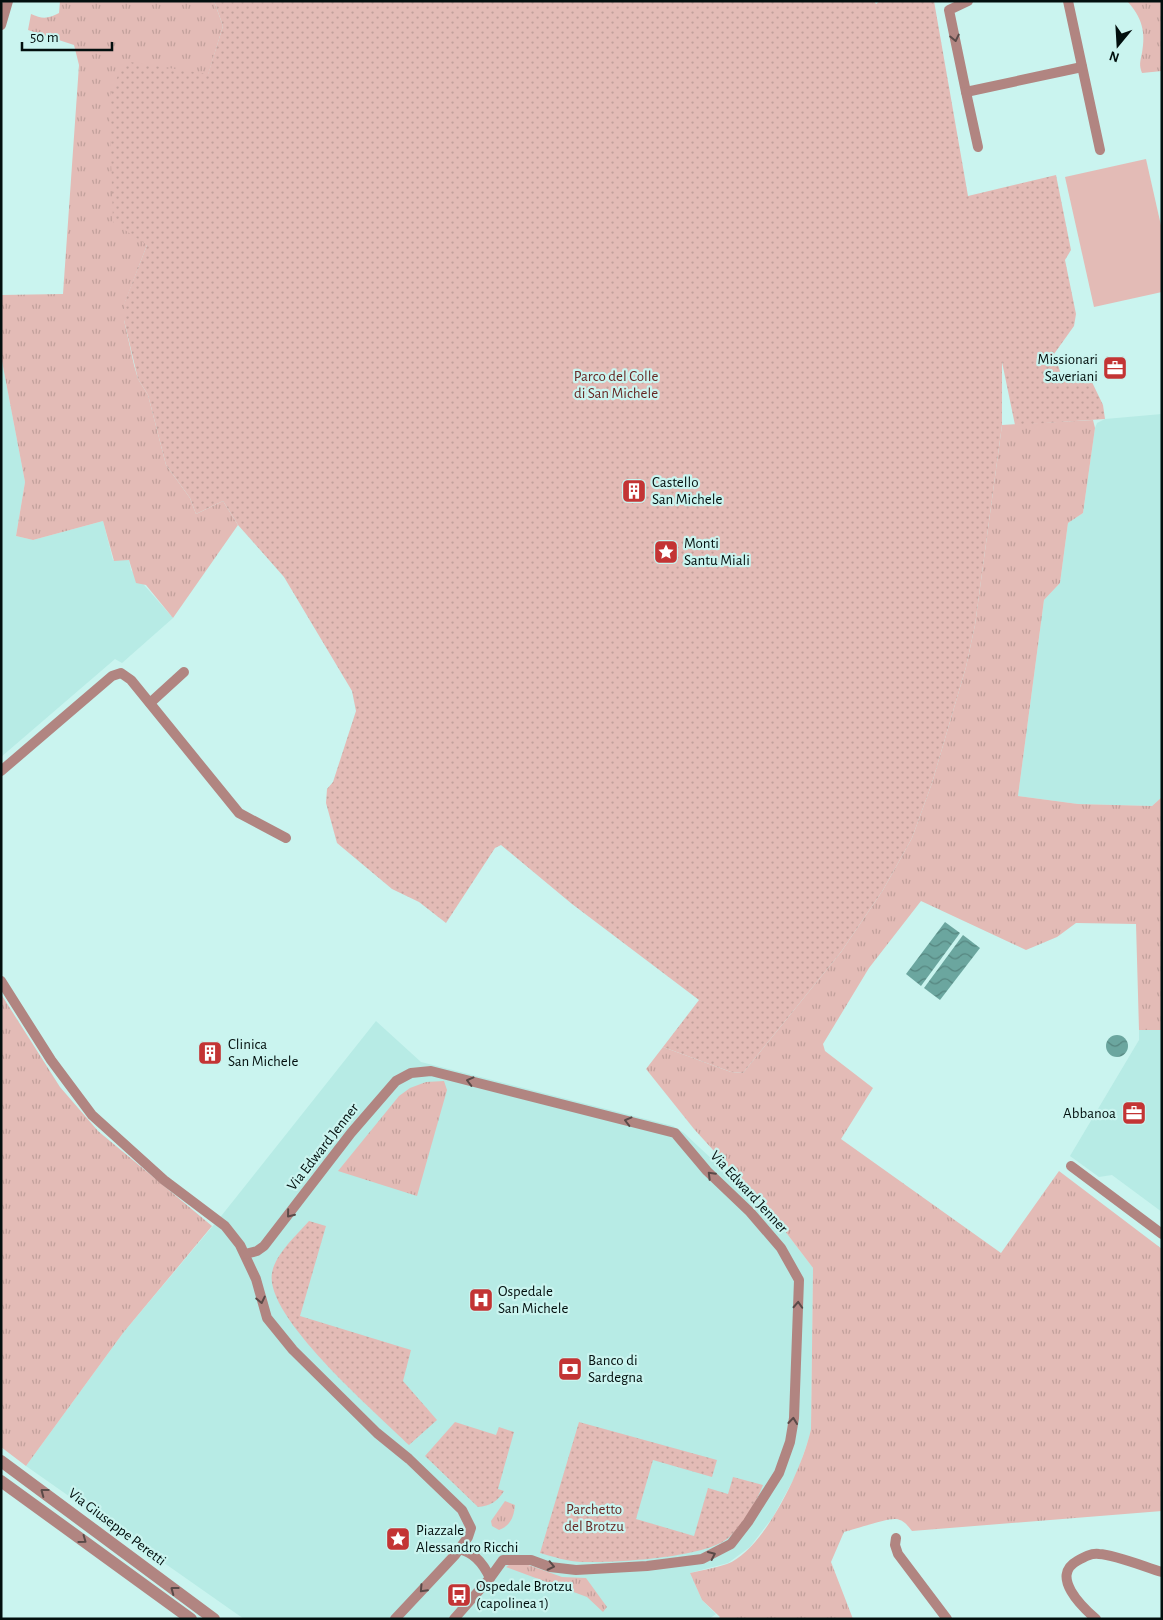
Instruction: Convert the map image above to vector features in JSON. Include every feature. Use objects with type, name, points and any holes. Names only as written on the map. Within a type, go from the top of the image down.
[{"type":"street","points":[[968,1],[949,10],[978,147]]},
{"type":"street","points":[[1068,1],[1100,150]]},
{"type":"street","points":[[1,25],[5,6]]},
{"type":"street","points":[[966,92],[1082,67]]},
{"type":"street","points":[[150,703],[184,672]]},
{"type":"street","points":[[1,772],[112,676],[121,673],[131,680],[239,813],[286,838]]},
{"type":"street","points":[[1,981],[51,1060],[92,1115],[164,1180],[225,1226],[245,1254],[256,1279],[267,1318],[293,1350],[377,1433],[409,1459],[462,1510],[471,1528],[468,1537],[395,1619]]},
{"type":"street","name":"Via Edward Jenner","points":[[245,1254],[257,1251],[264,1246],[351,1133],[396,1081],[411,1073],[431,1071],[675,1133],[707,1171],[750,1212],[781,1248],[799,1280],[794,1418],[790,1442],[779,1473],[748,1522],[731,1544],[702,1559],[646,1566],[576,1570],[550,1567],[531,1560],[503,1560],[490,1578]]},
{"type":"street","points":[[1071,1166],[1162,1234]]},
{"type":"street","name":"Via Giuseppe Peretti","points":[[1,1461],[214,1619]]},
{"type":"street","name":"Via Giuseppe Peretti","points":[[1,1481],[191,1619]]},
{"type":"street","points":[[896,1538],[895,1545],[898,1554],[947,1619]]},
{"type":"street","points":[[454,1619],[490,1578],[485,1566],[466,1550],[459,1549]]},
{"type":"street","points":[[1096,1619],[1073,1596],[1067,1583],[1067,1573],[1072,1563],[1085,1556],[1099,1554],[1162,1572]]},
{"type":"shaded area","points":[[1,356],[25,482],[16,536],[33,540],[103,521],[113,560],[129,560],[131,570],[173,618],[122,663],[115,659],[1,757]]},
{"type":"shaded area","points":[[1162,414],[1162,797],[1152,806],[1078,804],[1018,796],[1044,600],[1060,583],[1068,523],[1083,513],[1095,428],[1097,423],[1105,419]]},
{"type":"shaded area","name":"Ospedale San Michele","points":[[376,1021],[421,1062],[673,1126],[684,1133],[775,1218],[813,1268],[811,1429],[809,1438],[797,1473],[773,1517],[750,1547],[728,1563],[690,1573],[702,1600],[716,1614],[709,1619],[244,1619],[26,1466],[123,1333],[222,1215]]},
{"type":"shaded area","points":[[1139,1030],[1162,1030],[1162,1212],[1112,1175],[1099,1177],[1070,1156],[1139,1040]]},
{"type":"green space","points":[[60,1],[214,1],[223,26],[208,75],[202,74],[147,245],[124,305],[124,320],[134,365],[138,379],[148,395],[166,465],[190,498],[196,514],[223,501],[238,525],[173,618],[146,585],[136,583],[129,560],[114,561],[103,521],[33,540],[16,536],[25,482],[1,356],[1,295],[63,294],[79,65],[74,45],[28,30],[31,14],[45,18],[55,15],[59,13]]},
{"type":"green space","name":"Parco del Colle di San Michele","points":[[214,1],[874,1],[876,4],[880,1],[934,1],[968,196],[1056,175],[1071,250],[1065,260],[1076,314],[1074,326],[1054,354],[1061,374],[1074,381],[1091,380],[1103,405],[1105,419],[1015,425],[1002,362],[1002,425],[975,625],[966,667],[932,783],[912,838],[883,890],[841,952],[743,1073],[731,1072],[663,1047],[699,1000],[572,904],[501,845],[495,848],[446,923],[419,902],[392,889],[337,843],[326,803],[327,789],[333,782],[356,711],[352,691],[284,577],[238,525],[223,501],[196,514],[190,498],[166,465],[148,395],[138,379],[124,320],[124,304],[147,245],[113,222],[109,98],[119,73],[130,62],[208,74],[223,26]]},
{"type":"green space","points":[[1127,1],[1162,1],[1162,71],[1142,73],[1140,63],[1143,45],[1142,25]]},
{"type":"green space","points":[[1146,159],[1162,230],[1162,292],[1094,307],[1065,177]]},
{"type":"green space","points":[[1093,420],[1095,428],[1083,513],[1068,523],[1060,583],[1044,600],[1018,796],[1078,804],[1152,806],[1162,797],[1162,1030],[1139,1030],[1136,924],[1076,923],[1057,937],[1026,950],[921,901],[869,968],[823,1044],[825,1051],[873,1088],[841,1139],[1001,1253],[1059,1171],[1162,1249],[1162,1511],[912,1531],[906,1524],[896,1519],[879,1522],[844,1532],[831,1562],[853,1619],[718,1619],[720,1617],[702,1600],[690,1573],[727,1564],[741,1555],[755,1542],[780,1505],[807,1445],[811,1429],[813,1268],[775,1218],[694,1129],[646,1069],[663,1047],[731,1072],[743,1073],[841,952],[883,890],[912,838],[932,783],[966,667],[975,625],[1002,425]]},
{"type":"green space","points":[[1,994],[60,1087],[98,1131],[212,1226],[123,1333],[26,1466],[1,1447]]},
{"type":"green space","points":[[444,1081],[447,1090],[417,1196],[338,1171],[399,1096],[410,1088],[426,1082]]},
{"type":"green space","points":[[309,1221],[326,1226],[300,1316],[411,1350],[403,1381],[437,1420],[409,1445],[326,1364],[304,1339],[286,1314],[274,1292],[272,1273],[274,1266],[287,1245]]},
{"type":"green space","points":[[455,1422],[496,1435],[499,1427],[514,1432],[498,1489],[504,1491],[499,1498],[490,1504],[478,1507],[425,1456]]},
{"type":"green space","name":"Parchetto del Brotzu","points":[[579,1422],[717,1460],[712,1477],[653,1460],[636,1519],[694,1536],[708,1488],[728,1494],[733,1477],[763,1485],[748,1514],[733,1534],[715,1545],[699,1551],[657,1558],[595,1562],[570,1561],[540,1553]]},
{"type":"green space","points":[[505,1501],[515,1505],[509,1523],[499,1530],[492,1526],[491,1521]]},
{"type":"green space","points":[[520,1562],[562,1577],[586,1578],[607,1607],[603,1612],[587,1597],[506,1567],[512,1563]]},
{"type":"water","points":[[945,922],[960,933],[921,986],[906,974]]},
{"type":"water","points":[[963,935],[980,948],[940,1000],[924,988]]},
{"type":"water","points":[[1117,1035],[1125,1038],[1128,1046],[1125,1054],[1117,1057],[1109,1054],[1106,1046],[1109,1038]]},
{"type":"place","name":"Missionari Saveriani","points":[[1115,368]]},
{"type":"place","name":"Castello San Michele","points":[[634,491]]},
{"type":"place","name":"Monti Santu Miali","points":[[666,552]]},
{"type":"place","name":"Clinica San Michele","points":[[210,1053]]},
{"type":"place","name":"Abbanoa","points":[[1134,1113]]},
{"type":"place","name":"Ospedale San Michele","points":[[481,1300]]},
{"type":"place","name":"Banco di Sardegna","points":[[570,1369]]},
{"type":"place","name":"Piazzale Alessandro Ricchi","points":[[398,1539]]},
{"type":"place","name":"Ospedale Brotzu (capolinea 1)","points":[[459,1595]]}]
